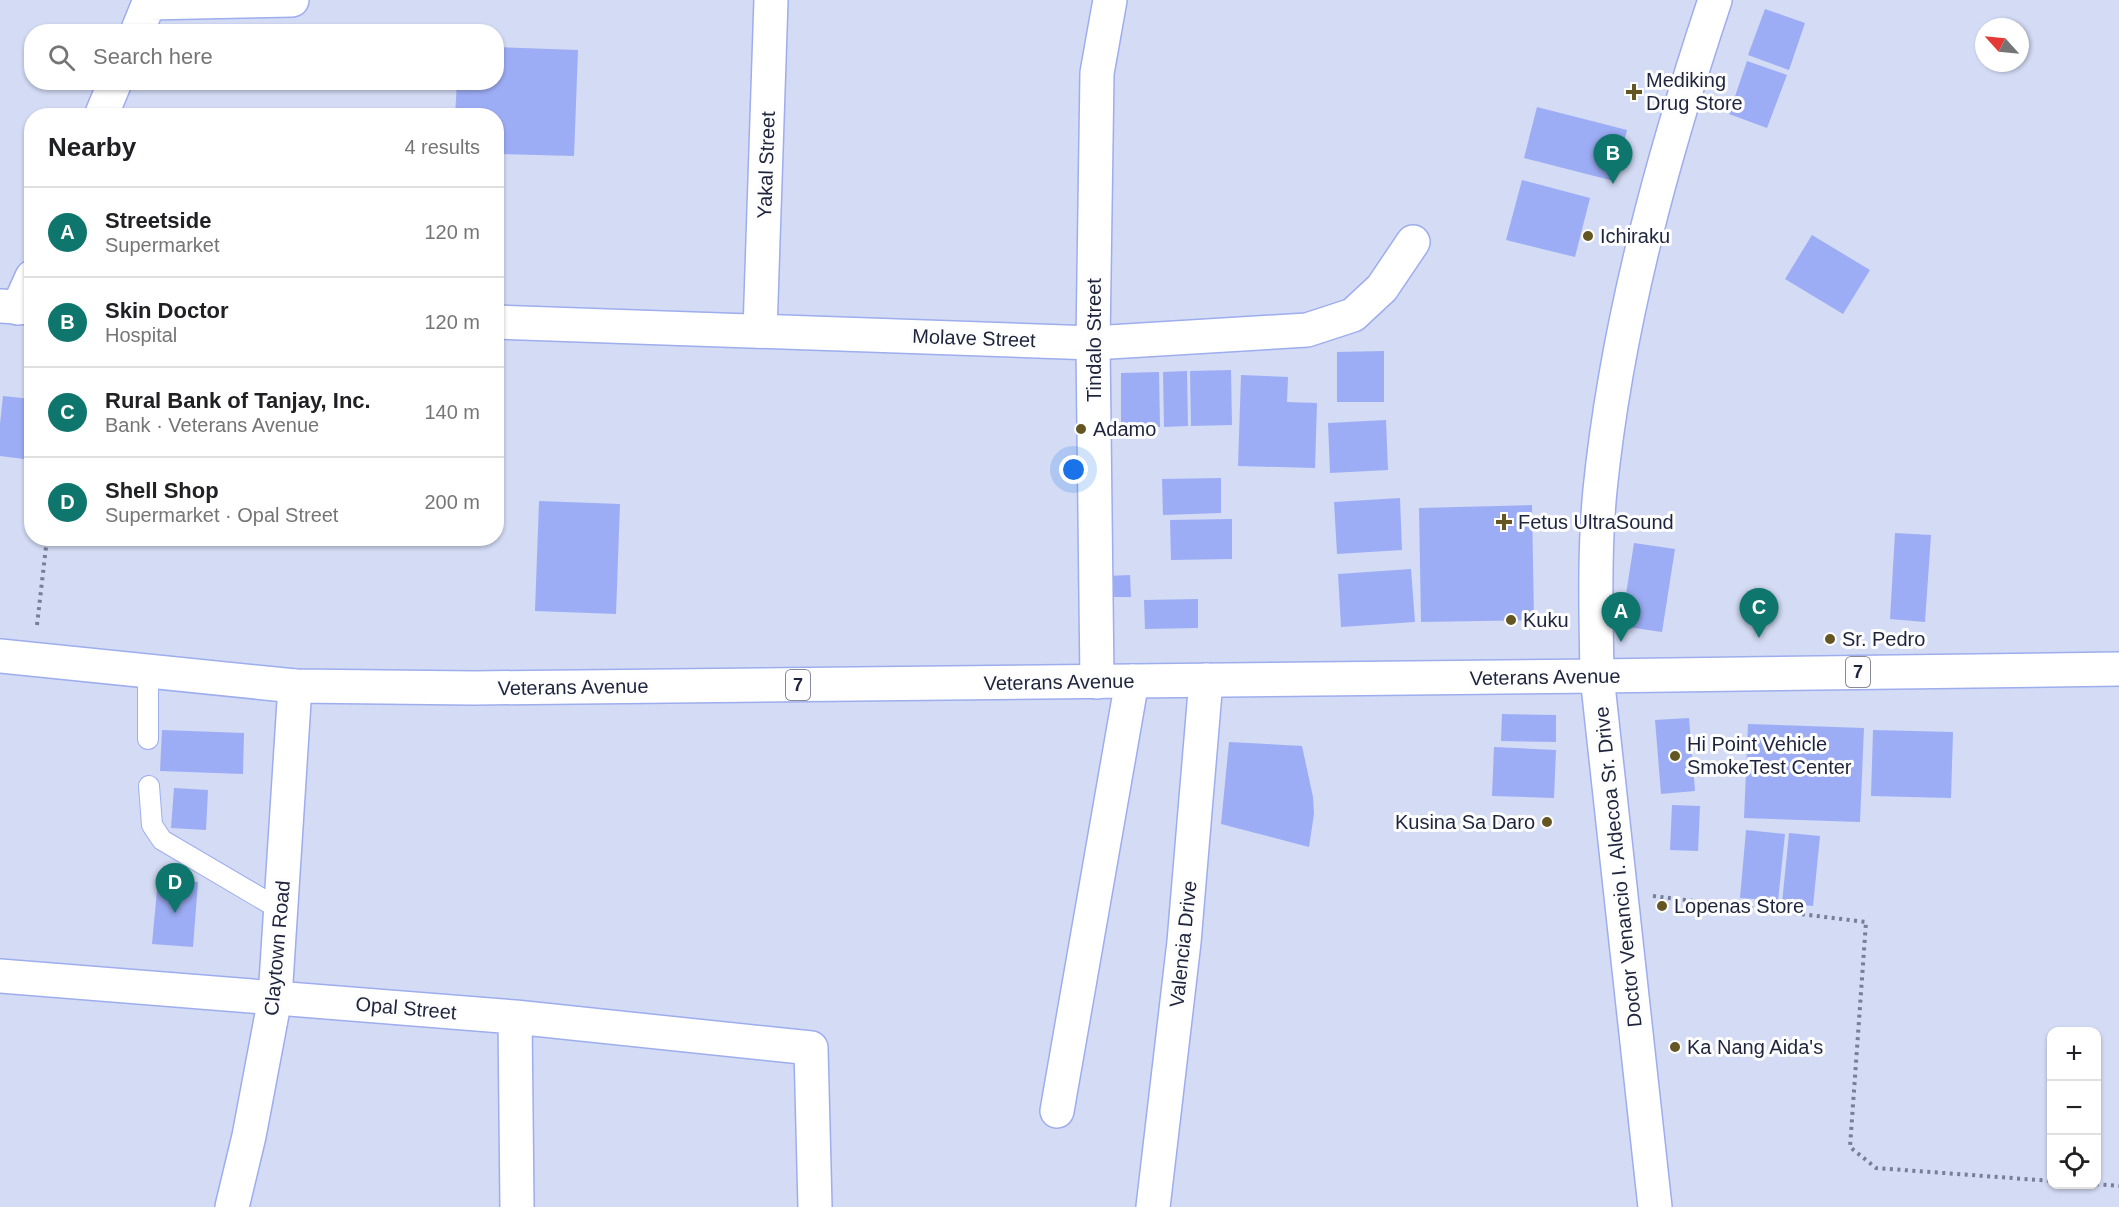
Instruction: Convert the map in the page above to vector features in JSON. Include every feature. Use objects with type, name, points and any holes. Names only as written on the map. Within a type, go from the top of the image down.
[{"type":"main road","points":[[145,12],[292,0]]},
{"type":"main road","name":"Yakal Street","points":[[760,330],[771,0]]},
{"type":"main road","name":"Tindalo Street","points":[[1097,682],[1093,343],[1097,73],[1110,0]]},
{"type":"main road","name":"Doctor Venancio I. Aldecoa Sr. Drive","points":[[1654,1207],[1598,676],[1596,566],[1600,491],[1611,404],[1633,293],[1660,178],[1715,0]]},
{"type":"main road","points":[[104,108],[112,90]]},
{"type":"main road","name":"Molave Street","points":[[504,322],[1093,343],[1307,330],[1353,315],[1382,288],[1413,242]]},
{"type":"main road","points":[[17,307],[24,293]]},
{"type":"main road","name":"Veterans Avenue","points":[[0,656],[295,686],[474,688],[2119,669]]},
{"type":"main road","name":"Valencia Drive","points":[[1153,1207],[1184,942],[1206,680]]},
{"type":"main road","points":[[1057,1111],[1132,681]]},
{"type":"main road","name":"Claytown Road","points":[[232,1207],[249,1136],[275,998],[295,686]]},
{"type":"main road","name":"Opal Street","points":[[0,976],[515,1017],[811,1048],[815,1207]]},
{"type":"main road","points":[[515,1017],[517,1207]]},
{"type":"lane","points":[[148,671],[148,739]]},
{"type":"lane","points":[[149,786],[152,825],[162,840],[281,910]]},
{"type":"path","points":[[33,659],[46,546]]},
{"type":"path","points":[[1621,892],[1866,922],[1850,1147],[1876,1168],[2047,1181]]},
{"type":"path","points":[[2101,1184],[2119,1186]]},
{"type":"building","points":[[1765,9],[1805,23],[1789,70],[1748,55]]},
{"type":"building","points":[[504,47],[578,50],[574,156],[504,154],[504,108],[455,108],[457,90],[504,90]]},
{"type":"building","points":[[1747,61],[1787,75],[1767,128],[1729,114]]},
{"type":"building","points":[[1537,107],[1627,130],[1614,181],[1524,158]]},
{"type":"building","points":[[1522,180],[1590,198],[1575,257],[1506,240]]},
{"type":"building","points":[[1812,235],[1870,270],[1843,314],[1785,279]]},
{"type":"building","points":[[1384,351],[1384,402],[1337,402],[1337,352]]},
{"type":"building","points":[[1231,370],[1232,425],[1191,426],[1190,371]]},
{"type":"building","points":[[1187,371],[1188,426],[1164,427],[1163,372]]},
{"type":"building","points":[[1159,372],[1160,427],[1121,427],[1121,373]]},
{"type":"building","points":[[1241,375],[1288,377],[1287,402],[1317,403],[1315,468],[1238,466]]},
{"type":"building","points":[[3,396],[24,398],[24,459],[0,456]]},
{"type":"building","points":[[1386,420],[1388,470],[1330,473],[1328,423]]},
{"type":"building","points":[[1221,478],[1221,513],[1163,515],[1162,479]]},
{"type":"building","points":[[1400,498],[1402,550],[1337,554],[1334,502]]},
{"type":"building","points":[[539,501],[620,504],[616,614],[535,611]]},
{"type":"building","points":[[1532,505],[1534,620],[1421,622],[1419,508]]},
{"type":"building","points":[[1232,519],[1232,559],[1171,560],[1170,520]]},
{"type":"building","points":[[1895,533],[1931,535],[1925,622],[1890,619]]},
{"type":"building","points":[[1634,543],[1675,549],[1662,632],[1621,626]]},
{"type":"building","points":[[1411,569],[1415,622],[1341,627],[1338,574]]},
{"type":"building","points":[[1130,575],[1131,597],[1106,597],[1106,576]]},
{"type":"building","points":[[1198,599],[1198,628],[1145,629],[1144,600]]},
{"type":"building","points":[[1502,714],[1556,715],[1556,742],[1501,741]]},
{"type":"building","name":"Hi Point Vehicle SmokeTest Center","points":[[1689,718],[1695,791],[1661,794],[1655,720]]},
{"type":"building","points":[[1748,724],[1864,728],[1860,822],[1744,818]]},
{"type":"building","points":[[162,730],[244,733],[243,774],[160,771]]},
{"type":"building","points":[[1873,730],[1953,732],[1951,798],[1871,796]]},
{"type":"building","points":[[1229,742],[1302,746],[1313,797],[1314,814],[1309,847],[1221,824]]},
{"type":"building","points":[[1494,747],[1556,750],[1554,798],[1492,796]]},
{"type":"building","points":[[174,788],[208,790],[206,830],[171,828]]},
{"type":"building","points":[[1672,805],[1700,806],[1698,851],[1670,850]]},
{"type":"building","points":[[1746,830],[1785,834],[1778,901],[1740,898]]},
{"type":"building","points":[[1789,833],[1820,836],[1813,906],[1782,903]]},
{"type":"building","points":[[158,879],[198,882],[193,947],[152,944]]},
{"type":"place","name":"Mediking Drug Store","points":[[1634,92]]},
{"type":"place","name":"Skin Doctor","points":[[1613,184]]},
{"type":"place","name":"Ichiraku","points":[[1588,236]]},
{"type":"place","name":"Adamo","points":[[1081,429]]},
{"type":"place","name":"Fetus UltraSound","points":[[1504,522]]},
{"type":"place","name":"Kuku","points":[[1511,620]]},
{"type":"place","name":"Rural Bank of Tanjay, Inc.","points":[[1759,638]]},
{"type":"place","name":"Sr. Pedro","points":[[1830,639]]},
{"type":"place","name":"Streetside","points":[[1621,642]]},
{"type":"place","name":"Hi Point Vehicle SmokeTest Center","points":[[1675,756]]},
{"type":"place","name":"Kusina Sa Daro","points":[[1547,822]]},
{"type":"place","name":"Lopenas Store","points":[[1662,906]]},
{"type":"place","name":"Shell Shop","points":[[175,913]]},
{"type":"place","name":"Ka Nang Aida's","points":[[1675,1047]]}]
